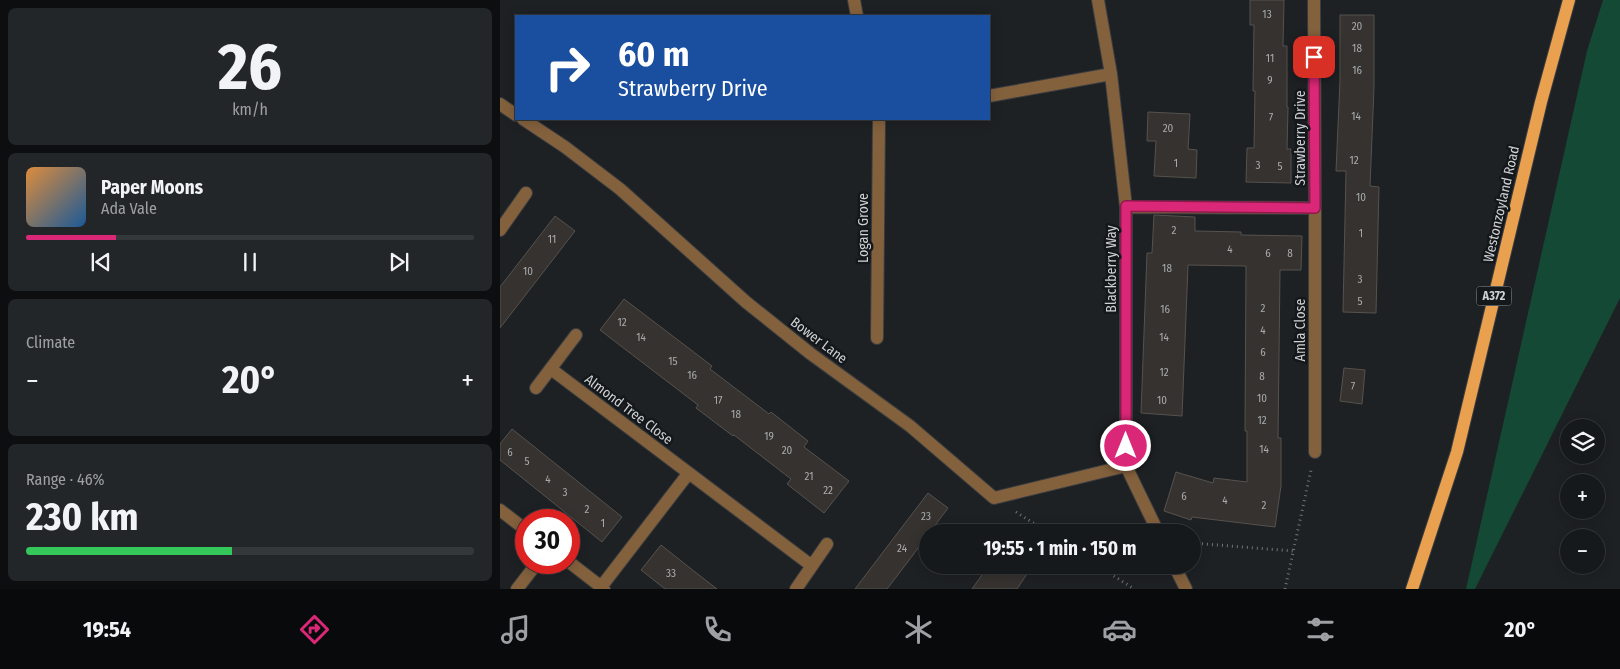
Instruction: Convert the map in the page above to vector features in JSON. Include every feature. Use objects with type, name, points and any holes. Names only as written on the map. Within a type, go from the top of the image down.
[{"type":"main road","name":"Westonzoyland Road","points":[[1412,589],[1457,452],[1541,102],[1569,0]]},
{"type":"street","points":[[854,0],[857,15]]},
{"type":"street","name":"Blackberry Way","points":[[1098,0],[1111,74],[1126,206],[1126,466],[1154,524]]},
{"type":"street","name":"Strawberry Drive","points":[[1314,0],[1315,208]]},
{"type":"street","points":[[990,96],[1111,74]]},
{"type":"street","points":[[500,104],[515,114]]},
{"type":"street","name":"Bower Lane","points":[[524,120],[565,147],[620,189],[746,302],[811,354],[910,426],[994,498]]},
{"type":"street","name":"Logan Grove","points":[[877,338],[879,120]]},
{"type":"street","points":[[500,230],[526,193]]},
{"type":"street","points":[[1126,206],[1315,208]]},
{"type":"street","name":"Amla Close","points":[[1314,452],[1315,208]]},
{"type":"street","points":[[536,388],[576,335]]},
{"type":"street","name":"Almond Tree Close","points":[[551,369],[812,566]]},
{"type":"street","points":[[994,498],[1126,466]]},
{"type":"street","points":[[580,571],[602,588],[688,474]]},
{"type":"street","points":[[500,510],[515,522]]},
{"type":"street","points":[[796,589],[827,544]]},
{"type":"street","points":[[517,589],[529,574]]},
{"type":"street","points":[[1178,574],[1186,589]]},
{"type":"path","points":[[1285,589],[1314,452]]},
{"type":"path","points":[[994,498],[1035,524]]},
{"type":"path","points":[[1201,544],[1293,551]]},
{"type":"path","points":[[1111,574],[1134,589]]},
{"type":"green space","points":[[1603,0],[1620,0],[1620,298],[1475,589],[1466,589],[1587,51]]},
{"type":"building","points":[[1250,0],[1284,0],[1283,46],[1287,46],[1287,149],[1291,149],[1291,183],[1246,182],[1247,148],[1254,148],[1254,25],[1250,25]]},
{"type":"building","points":[[1340,15],[1374,15],[1374,87],[1370,186],[1379,187],[1376,313],[1343,312],[1346,171],[1336,171],[1340,81]]},
{"type":"building","points":[[1148,112],[1190,114],[1188,149],[1197,150],[1196,178],[1154,176],[1156,141],[1147,141]]},
{"type":"building","points":[[1154,215],[1195,217],[1195,231],[1241,232],[1241,235],[1302,236],[1301,270],[1280,270],[1278,438],[1281,438],[1281,486],[1275,527],[1192,517],[1191,520],[1164,511],[1176,472],[1213,483],[1214,478],[1247,482],[1247,431],[1245,431],[1246,266],[1188,265],[1182,416],[1141,413],[1147,253],[1152,253]]},
{"type":"building","points":[[555,216],[575,231],[500,328],[500,287]]},
{"type":"building","points":[[624,299],[712,366],[710,369],[808,441],[804,447],[849,481],[824,513],[787,484],[791,479],[696,408],[698,405],[600,330]]},
{"type":"building","points":[[1344,368],[1365,370],[1362,404],[1340,401]]},
{"type":"building","points":[[512,429],[622,517],[602,542],[580,524],[580,509],[561,509],[500,460],[500,444]]},
{"type":"building","points":[[928,493],[948,508],[936,524],[919,524],[919,547],[887,589],[855,589]]},
{"type":"building","points":[[661,545],[717,589],[665,589],[641,570]]},
{"type":"building","points":[[983,574],[1027,574],[1017,589],[972,589]]},
{"type":"route","points":[[1126,446],[1126,206],[1315,208],[1314,57]]}]
